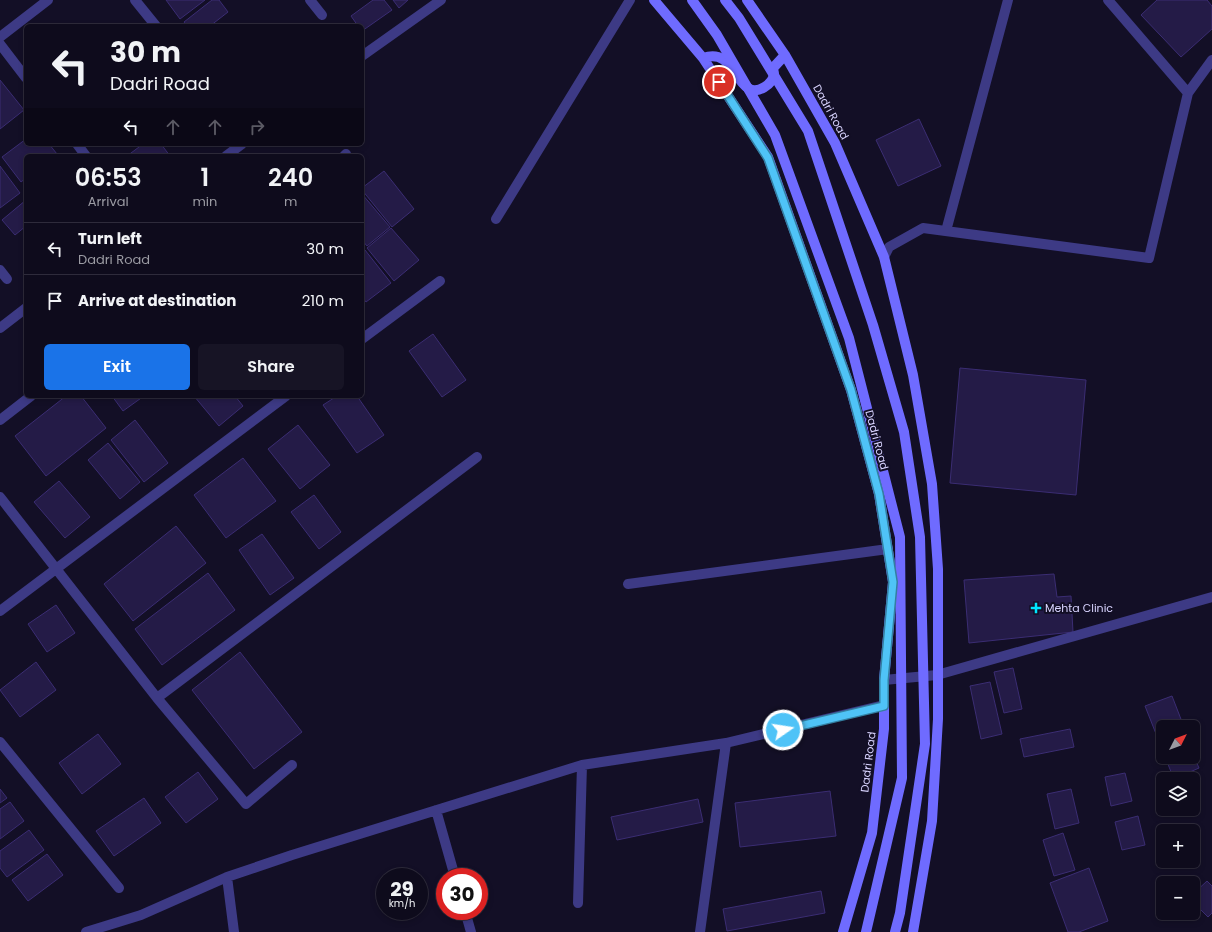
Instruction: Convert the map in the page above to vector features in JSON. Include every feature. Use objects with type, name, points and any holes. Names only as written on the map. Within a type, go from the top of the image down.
[{"type":"main road","name":"Dadri Road","points":[[654,0],[703,58],[768,158],[851,390],[879,494],[893,582],[884,680],[884,729],[872,834],[844,932]]},
{"type":"main road","points":[[692,0],[717,35],[775,135],[849,338],[900,537],[902,778],[866,932]]},
{"type":"main road","points":[[725,0],[739,18],[808,131],[873,325],[904,432],[920,537],[925,744],[900,912],[895,932]]},
{"type":"main road","name":"Dadri Road","points":[[747,0],[785,55],[835,143],[884,257],[913,375],[932,484],[938,569],[938,719],[932,821],[913,932]]},
{"type":"main road","points":[[703,58],[715,56],[722,58],[747,88],[754,90],[762,88],[769,83],[773,76],[773,68],[785,55]]},
{"type":"street","points":[[0,37],[48,0]]},
{"type":"street","points":[[135,0],[154,24]]},
{"type":"street","points":[[310,0],[322,15]]},
{"type":"street","points":[[364,55],[441,0]]},
{"type":"street","points":[[496,219],[630,0]]},
{"type":"street","points":[[946,231],[1008,0]]},
{"type":"street","points":[[1108,0],[1188,93]]},
{"type":"street","points":[[0,44],[24,75]]},
{"type":"street","points":[[884,257],[889,247],[923,228],[1149,258],[1188,93],[1212,60]]},
{"type":"street","points":[[229,154],[239,146]]},
{"type":"street","points":[[0,270],[7,280]]},
{"type":"street","points":[[364,338],[440,281]]},
{"type":"street","points":[[0,328],[24,310]]},
{"type":"street","points":[[0,420],[28,398]]},
{"type":"street","points":[[0,611],[283,398]]},
{"type":"street","points":[[157,698],[477,457]]},
{"type":"street","points":[[0,497],[157,698],[246,804],[292,765]]},
{"type":"street","points":[[628,584],[888,549]]},
{"type":"street","points":[[884,680],[937,675],[1212,597]]},
{"type":"street","points":[[86,932],[140,915],[227,877],[292,855],[582,765],[726,743],[884,706]]},
{"type":"street","points":[[0,742],[119,888]]},
{"type":"street","points":[[700,932],[726,743]]},
{"type":"street","points":[[578,903],[582,765]]},
{"type":"street","points":[[436,810],[452,868]]},
{"type":"street","points":[[227,877],[234,932]]},
{"type":"street","points":[[468,920],[471,932]]},
{"type":"building","points":[[166,0],[205,0],[180,19]]},
{"type":"building","points":[[212,0],[219,0],[228,12],[213,24],[186,24],[184,22]]},
{"type":"building","points":[[373,0],[384,0],[392,10],[364,30],[364,24],[357,24],[351,16]]},
{"type":"building","points":[[393,0],[408,0],[399,8]]},
{"type":"building","points":[[1157,0],[1207,0],[1212,6],[1212,29],[1181,57],[1141,15]]},
{"type":"building","points":[[0,80],[24,110],[0,129]]},
{"type":"building","points":[[919,119],[941,166],[898,186],[876,140]]},
{"type":"building","points":[[24,140],[24,146],[51,146],[57,154],[24,154],[24,180],[21,182],[2,157]]},
{"type":"building","points":[[140,146],[162,146],[168,154],[130,154]]},
{"type":"building","points":[[0,166],[20,193],[0,208]]},
{"type":"building","points":[[384,171],[414,209],[392,227],[364,192],[364,186]]},
{"type":"building","points":[[364,196],[390,227],[367,246],[364,242]]},
{"type":"building","points":[[24,202],[24,228],[15,235],[2,220]]},
{"type":"building","points":[[391,228],[419,260],[394,281],[367,248]]},
{"type":"building","points":[[364,251],[391,283],[366,302],[364,300]]},
{"type":"building","points":[[433,334],[466,380],[442,397],[409,351]]},
{"type":"building","points":[[960,368],[1086,380],[1076,495],[950,483]]},
{"type":"building","points":[[63,398],[83,398],[106,428],[46,476],[15,436]]},
{"type":"building","points":[[113,398],[141,398],[123,411]]},
{"type":"building","points":[[196,398],[237,398],[243,406],[219,426]]},
{"type":"building","points":[[334,398],[358,398],[384,435],[357,453],[323,405]]},
{"type":"building","points":[[135,420],[168,463],[144,482],[111,440]]},
{"type":"building","points":[[298,425],[330,465],[300,489],[268,449]]},
{"type":"building","points":[[108,443],[140,482],[120,499],[88,460]]},
{"type":"building","points":[[243,458],[276,501],[226,538],[194,495]]},
{"type":"building","points":[[59,481],[90,517],[65,538],[34,502]]},
{"type":"building","points":[[314,495],[341,532],[319,549],[291,512]]},
{"type":"building","points":[[176,526],[206,563],[133,621],[104,584]]},
{"type":"building","points":[[262,534],[294,578],[270,595],[239,550]]},
{"type":"building","points":[[208,573],[235,610],[162,665],[135,629]]},
{"type":"building","points":[[1054,574],[1057,597],[1071,596],[1073,632],[969,643],[964,580]]},
{"type":"building","points":[[56,605],[75,633],[47,652],[28,624]]},
{"type":"building","points":[[240,652],[302,732],[254,769],[192,690]]},
{"type":"building","points":[[36,662],[56,690],[20,717],[0,690]]},
{"type":"building","points":[[1013,668],[1022,709],[1004,713],[994,672]]},
{"type":"building","points":[[990,682],[1002,734],[981,739],[970,686]]},
{"type":"building","points":[[1172,696],[1181,720],[1156,720],[1156,734],[1145,706]]},
{"type":"building","points":[[1070,729],[1074,747],[1024,757],[1020,739]]},
{"type":"building","points":[[98,734],[121,764],[82,794],[59,763]]},
{"type":"building","points":[[1168,764],[1197,764],[1199,768],[1190,772],[1171,772]]},
{"type":"building","points":[[198,772],[218,799],[186,823],[165,797]]},
{"type":"building","points":[[1125,773],[1132,801],[1111,806],[1105,777]]},
{"type":"building","points":[[0,789],[7,798],[0,803]]},
{"type":"building","points":[[1071,789],[1079,823],[1055,829],[1047,794]]},
{"type":"building","points":[[830,791],[836,836],[740,847],[735,803]]},
{"type":"building","points":[[144,798],[161,823],[114,856],[96,831]]},
{"type":"building","points":[[698,799],[703,822],[617,840],[611,817]]},
{"type":"building","points":[[10,802],[24,821],[0,839],[0,809]]},
{"type":"building","points":[[1138,816],[1145,845],[1122,850],[1115,822]]},
{"type":"building","points":[[29,830],[44,850],[7,877],[0,868],[0,851]]},
{"type":"building","points":[[1063,833],[1075,870],[1054,876],[1043,840]]},
{"type":"building","points":[[47,854],[63,875],[28,901],[12,880]]},
{"type":"building","points":[[1089,868],[1108,921],[1079,932],[1068,932],[1050,883]]},
{"type":"building","points":[[1207,881],[1212,886],[1212,913],[1208,917],[1200,909],[1200,888]]},
{"type":"building","points":[[821,891],[825,913],[727,931],[723,909]]},
{"type":"place","name":"Mehta Clinic","points":[[1036,608]]},
{"type":"route","points":[[719,82],[768,158],[851,390],[879,494],[893,582],[884,680],[884,706],[783,730]]}]
